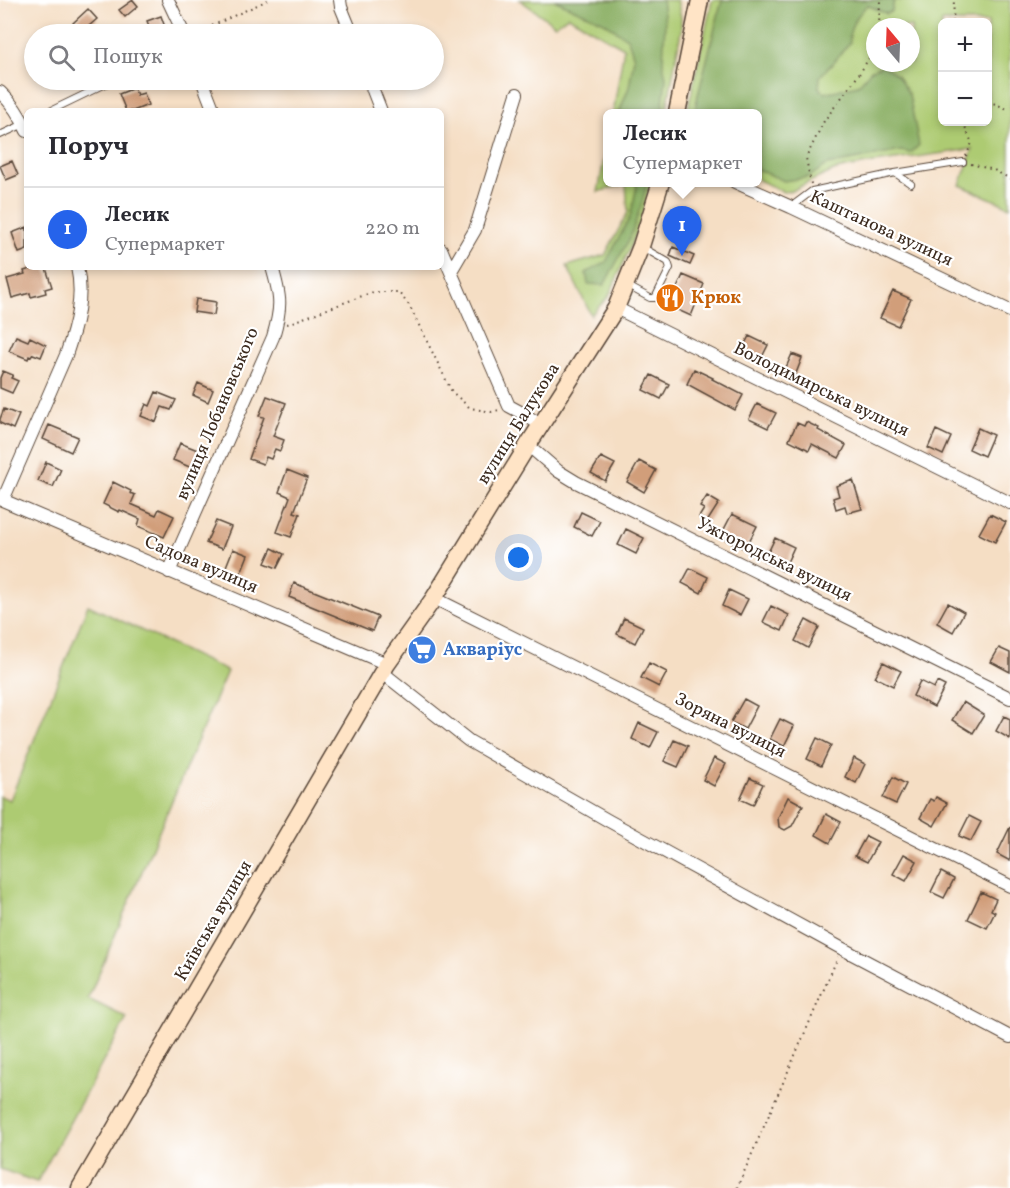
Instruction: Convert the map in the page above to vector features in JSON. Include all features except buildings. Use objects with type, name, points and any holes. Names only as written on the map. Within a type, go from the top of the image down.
[{"type":"main road","points":[[677,109],[700,0]]},
{"type":"main road","name":"вулиця Балукова","points":[[385,669],[434,598],[616,308],[641,246],[660,187]]},
{"type":"main road","name":"Київська вулиця","points":[[80,1188],[385,669]]},
{"type":"street","points":[[168,0],[179,24]]},
{"type":"street","points":[[340,0],[347,24]]},
{"type":"street","points":[[206,90],[213,108]]},
{"type":"street","points":[[373,90],[380,108]]},
{"type":"street","points":[[0,92],[24,122]]},
{"type":"street","points":[[451,271],[475,230],[517,94]]},
{"type":"street","name":"Каштанова вулиця","points":[[744,187],[1010,311]]},
{"type":"street","points":[[444,256],[509,406],[542,426]]},
{"type":"street","points":[[1,500],[74,332],[79,312],[80,278],[78,270]]},
{"type":"street","name":"вулиця Лобановського","points":[[169,572],[273,337],[279,317],[280,301],[273,270]]},
{"type":"street","name":"Володимирська вулиця","points":[[616,308],[1010,504]]},
{"type":"street","name":"Ужгородська вулиця","points":[[528,445],[558,471],[576,482],[1010,698]]},
{"type":"street","name":"Садова вулиця","points":[[1,500],[385,669],[469,741],[609,821],[1010,1037]]},
{"type":"street","name":"Зоряна вулиця","points":[[434,598],[1010,886]]},
{"type":"lane","points":[[56,108],[93,90]]},
{"type":"lane","points":[[0,135],[24,126]]},
{"type":"lane","points":[[791,207],[812,191],[963,162]]},
{"type":"lane","points":[[895,174],[911,184]]},
{"type":"lane","points":[[626,285],[650,298],[655,297],[670,268],[668,262],[641,246]]},
{"type":"path","points":[[216,24],[268,0]]},
{"type":"path","points":[[879,18],[880,0]]},
{"type":"path","points":[[953,18],[954,0]]},
{"type":"path","points":[[812,191],[806,158],[824,121],[866,64]]},
{"type":"path","points":[[992,103],[1010,110]]},
{"type":"path","points":[[965,126],[972,143],[963,162],[994,170],[1010,179]]},
{"type":"path","points":[[276,328],[374,292],[398,292],[409,305],[452,392],[470,408],[491,412],[509,406]]},
{"type":"path","points":[[737,1188],[842,948]]},
{"type":"green space","points":[[520,0],[677,0],[681,31],[667,109],[614,109],[624,48],[568,16],[555,25]]},
{"type":"green space","points":[[554,0],[662,0],[665,23],[663,63],[666,78],[662,109],[621,109],[629,87],[634,58],[628,39],[604,22]]},
{"type":"green space","points":[[712,0],[1010,0],[1010,207],[960,185],[973,149],[836,170],[792,191],[783,192],[762,182],[762,109],[688,109]]},
{"type":"green space","points":[[722,0],[894,0],[892,11],[887,14],[867,5],[863,9],[852,27],[850,42],[820,76],[819,88],[825,93],[858,85],[869,72],[893,72],[909,94],[919,145],[911,153],[901,151],[827,165],[809,177],[784,181],[762,171],[762,109],[695,109]]},
{"type":"green space","points":[[603,166],[603,187],[616,187],[598,192]]},
{"type":"green space","points":[[626,187],[650,187],[632,243],[609,296],[591,315],[567,266],[605,255],[628,212]]},
{"type":"green space","points":[[637,187],[646,187],[630,238],[604,285],[588,284],[586,273],[606,262],[630,217]]},
{"type":"green space","points":[[88,605],[227,671],[88,999],[127,1018],[37,1182],[0,1169],[0,796],[10,800]]},
{"type":"place","name":"Лесик","points":[[682,256]]},
{"type":"place","name":"Крюк","points":[[670,298]]},
{"type":"place","name":"Акваріус","points":[[422,650]]}]
